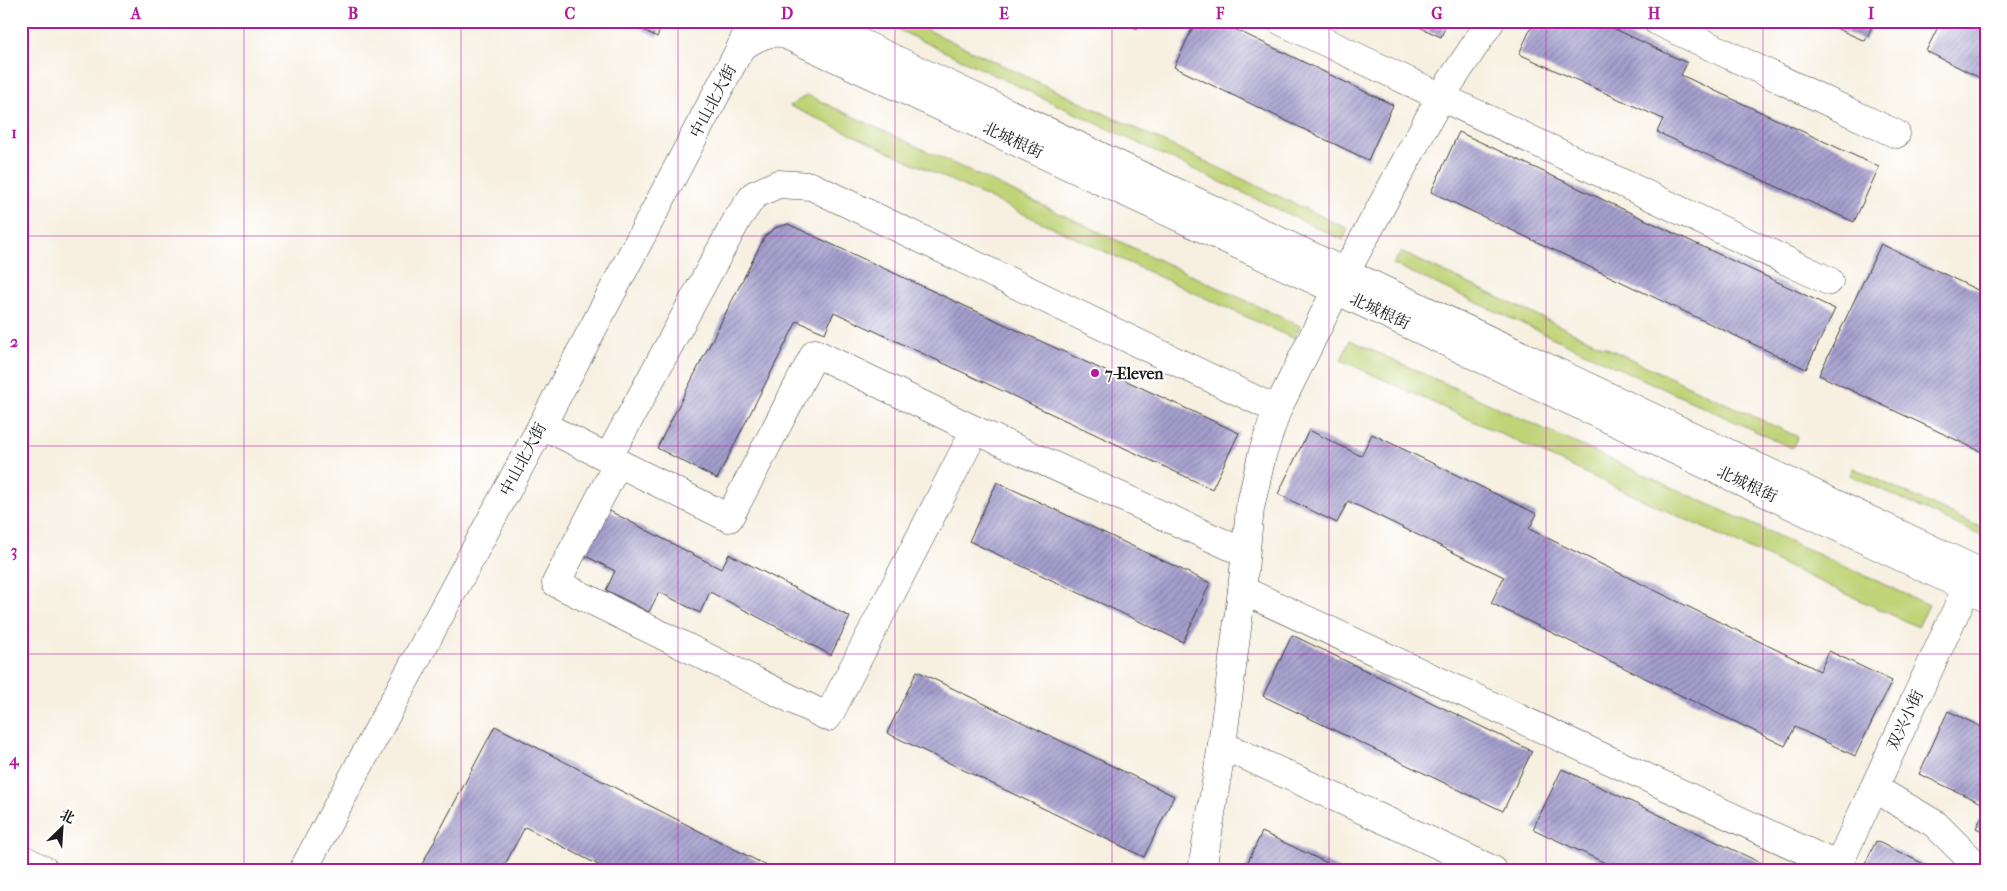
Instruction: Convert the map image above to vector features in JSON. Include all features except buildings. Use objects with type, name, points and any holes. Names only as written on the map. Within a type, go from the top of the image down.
[{"type":"street","name":"北城根街","points":[[814,21],[1341,281],[1978,583]]},
{"type":"street","points":[[1281,21],[1829,281]]},
{"type":"street","points":[[1202,870],[1222,744],[1242,590],[1250,508],[1262,455],[1277,410],[1341,281],[1441,96],[1491,21]]},
{"type":"street","points":[[1657,21],[1896,134]]},
{"type":"street","name":"北城根街","points":[[741,48],[762,35],[763,25],[1341,281]]},
{"type":"street","name":"中山北大街","points":[[303,870],[542,425],[741,48]]},
{"type":"street","points":[[975,430],[828,717],[556,582],[613,460],[738,218],[754,195],[778,184],[811,186],[1277,410]]},
{"type":"street","points":[[542,425],[729,518],[815,353],[975,430],[1245,553]]},
{"type":"street","name":"双兴小街","points":[[1837,868],[1874,788],[1978,583]]},
{"type":"street","points":[[1242,590],[1837,868]]},
{"type":"street","points":[[1222,744],[1493,870]]},
{"type":"street","points":[[1874,788],[1934,824],[1977,866],[1984,870]]},
{"type":"street","points":[[21,858],[44,870]]},
{"type":"green space","points":[[880,21],[909,21],[1348,229],[1343,240]]},
{"type":"green space","points":[[807,95],[1300,326],[1294,339],[790,106]]},
{"type":"green space","points":[[1401,252],[1798,437],[1792,448],[1393,264]]},
{"type":"green space","points":[[1350,340],[1929,605],[1918,627],[1341,360]]},
{"type":"green space","points":[[1853,468],[1986,530],[1986,538],[1850,475]]},
{"type":"place","name":"7-Eleven","points":[[1095,373]]}]
